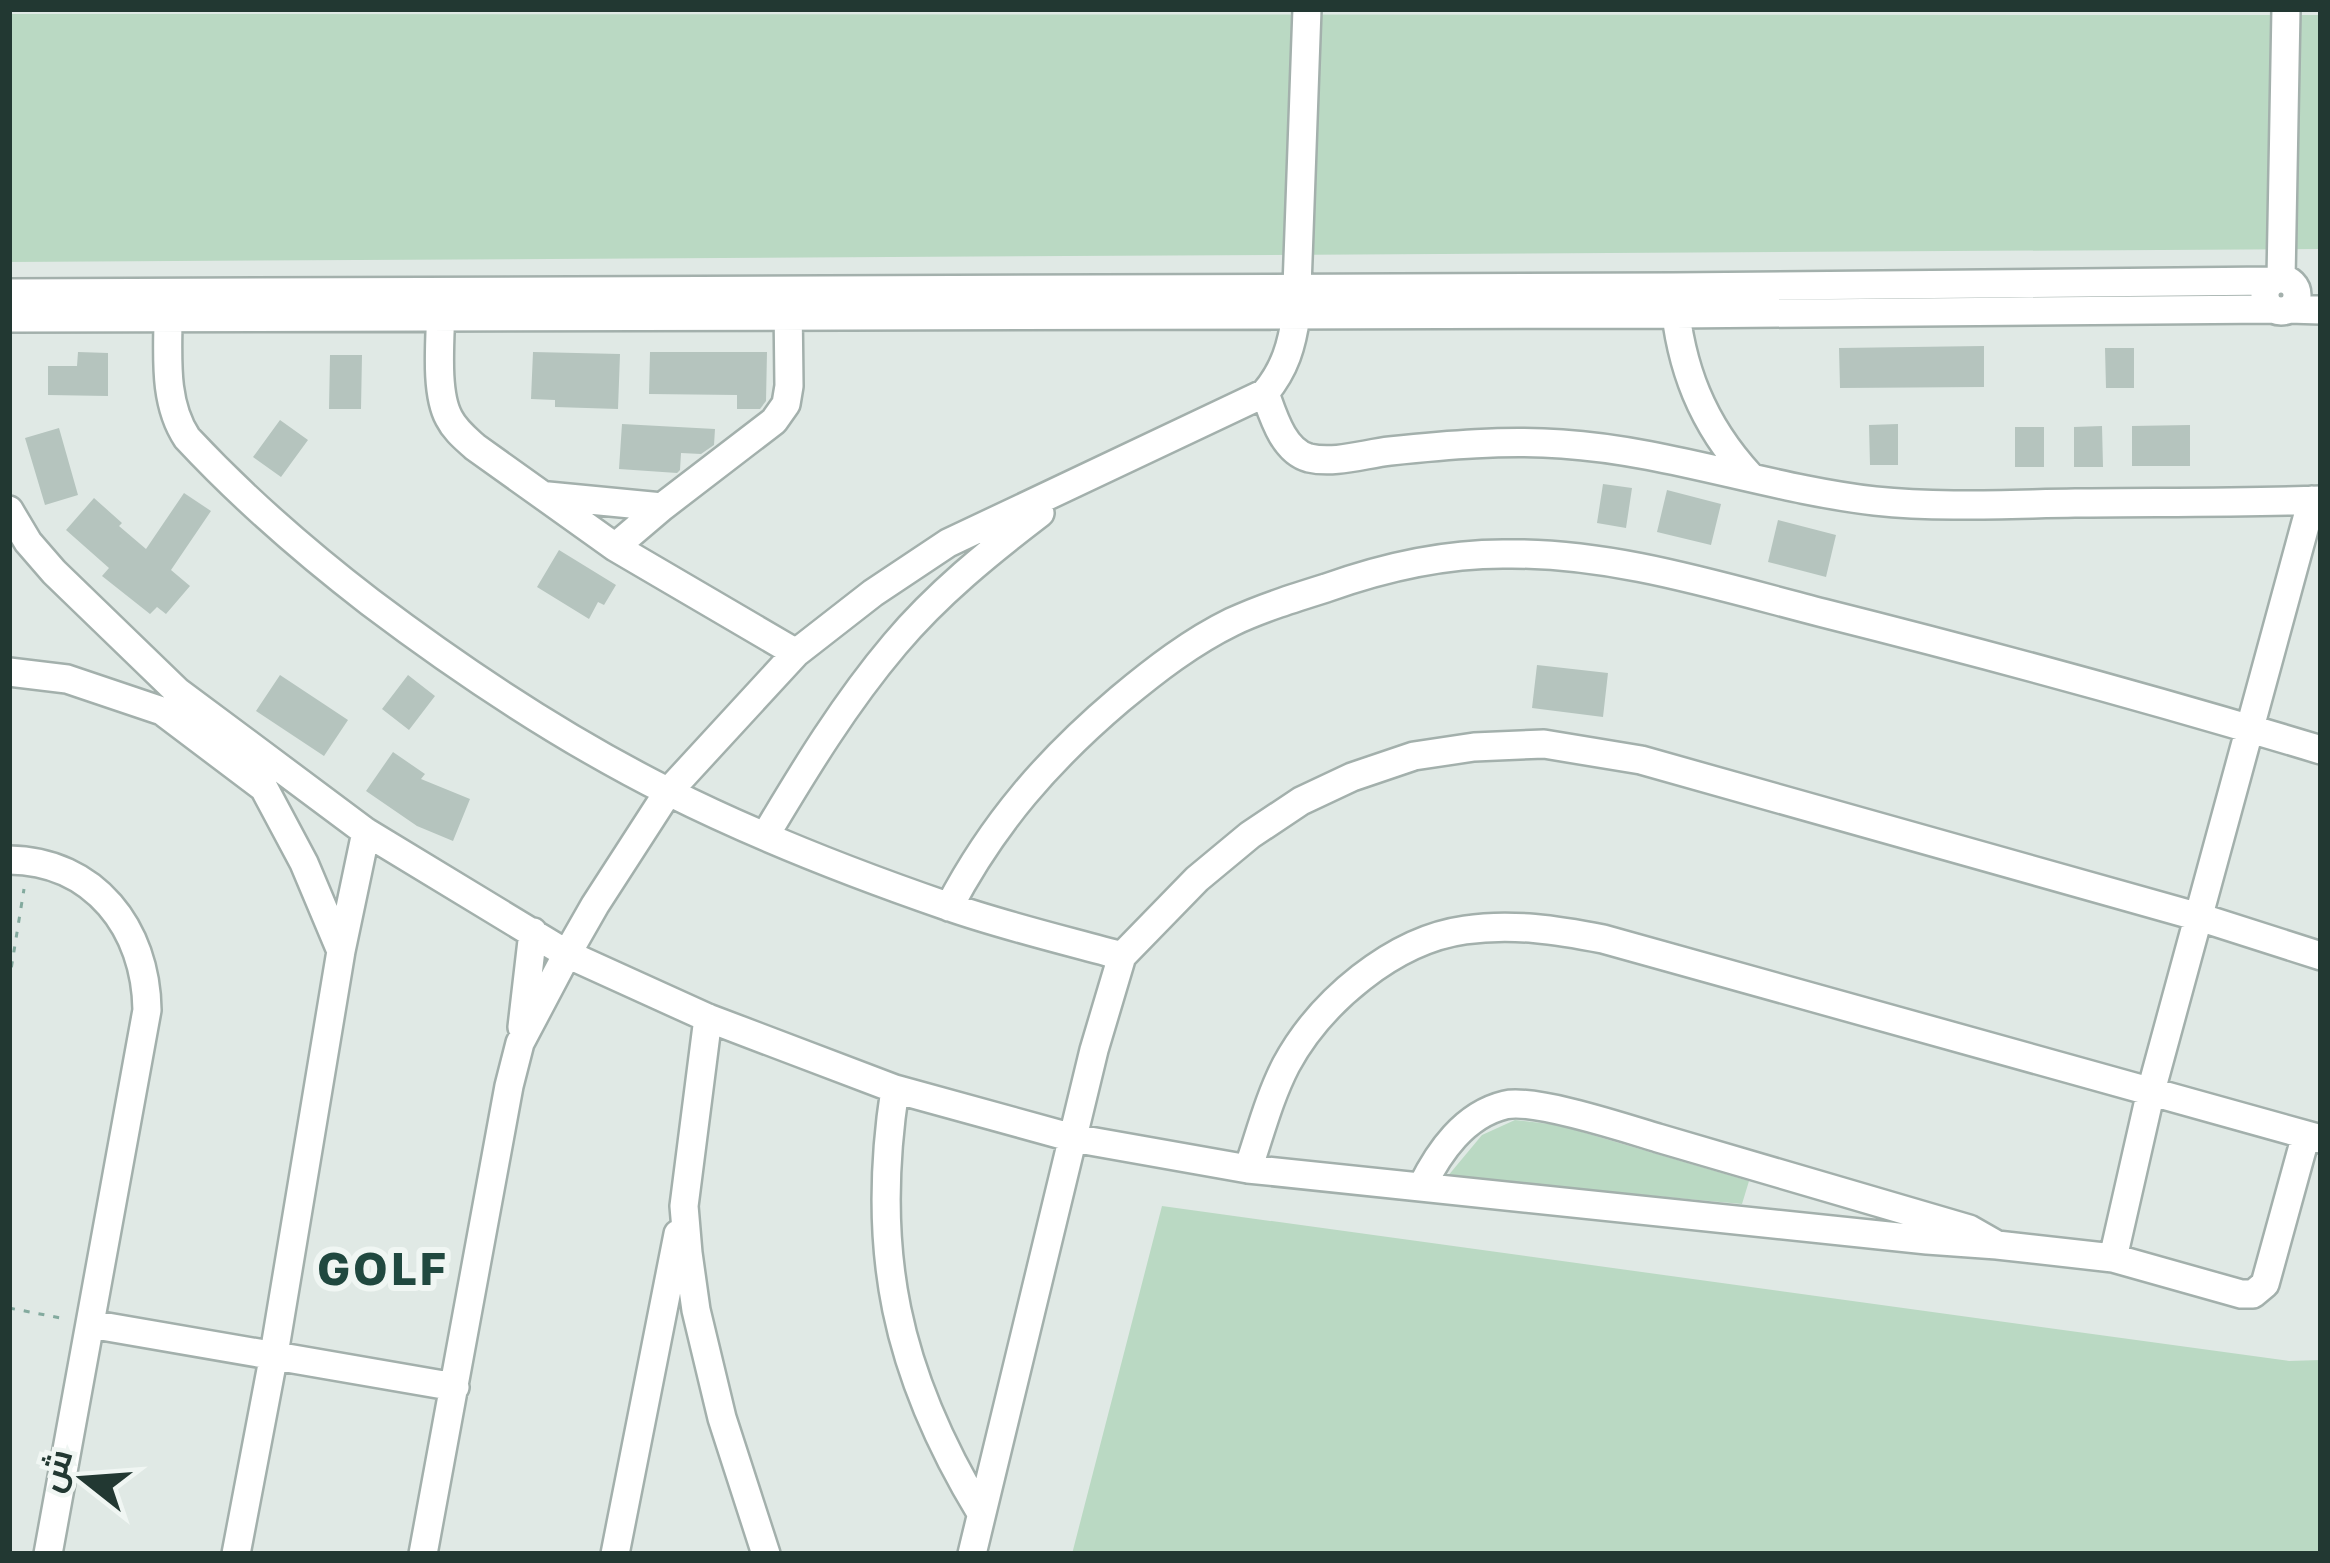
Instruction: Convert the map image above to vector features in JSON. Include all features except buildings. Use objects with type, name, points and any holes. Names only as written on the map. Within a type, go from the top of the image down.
[{"type":"street","points":[[520,1043],[595,905],[668,792],[796,653],[948,543],[1265,393],[1280,376],[1289,353],[1296,301],[1307,9]]},
{"type":"street","points":[[2280,292],[2286,9]]},
{"type":"street","points":[[9,318],[168,305],[1674,300],[2280,292],[2321,281]]},
{"type":"street","points":[[2280,292],[2321,310]]},
{"type":"street","points":[[9,293],[168,305]]},
{"type":"street","points":[[1674,300],[1683,358],[1698,402],[1721,441],[1750,476]]},
{"type":"street","points":[[615,547],[774,421],[786,404],[789,386],[788,303]]},
{"type":"street","points":[[441,304],[441,384],[446,413],[457,431],[615,547],[796,653]]},
{"type":"street","points":[[168,305],[171,404],[178,424],[210,463],[321,564],[463,671],[668,792],[765,836],[949,907],[1122,956]]},
{"type":"street","points":[[1265,393],[1288,445],[1304,457],[1328,460],[1530,442],[1638,453],[1827,495],[1880,501],[1957,505],[2316,500],[2151,1091],[2113,1258]]},
{"type":"street","points":[[765,836],[822,741],[898,640],[955,583],[1081,481]]},
{"type":"street","points":[[543,496],[662,507]]},
{"type":"street","points":[[9,510],[28,542],[170,701],[272,778],[567,954],[708,1018],[895,1088],[1073,1138],[1248,1169],[2113,1258],[2241,1294],[2265,1284],[2314,1137],[1603,939],[1510,926],[1461,930],[1414,946],[1354,985],[1312,1025],[1288,1061],[1248,1169]]},
{"type":"street","points":[[949,907],[989,838],[1032,782],[1146,677],[1230,623],[1351,579],[1421,562],[1502,554],[1651,569],[1886,628],[2321,750]]},
{"type":"street","points":[[9,672],[170,701]]},
{"type":"street","points":[[972,1554],[1094,1050],[1122,956],[1197,879],[1250,836],[1301,801],[1352,777],[1414,756],[1474,747],[1544,744],[1641,760],[2199,917],[2321,956]]},
{"type":"street","points":[[272,778],[341,951]]},
{"type":"street","points":[[236,1554],[366,832]]},
{"type":"street","points":[[19,861],[62,872],[100,893],[129,931],[147,983],[147,1010],[48,1554]]},
{"type":"street","points":[[423,1554],[520,1043],[533,932]]},
{"type":"street","points":[[615,1554],[684,1206],[708,1018]]},
{"type":"street","points":[[895,1088],[888,1133],[886,1222],[898,1322],[932,1424],[981,1513]]},
{"type":"street","points":[[1422,1186],[1437,1156],[1460,1130],[1507,1104],[1536,1106],[1969,1229],[1997,1245]]},
{"type":"street","points":[[684,1206],[701,1332],[722,1418],[766,1554]]},
{"type":"street","points":[[90,1324],[455,1387]]},
{"type":"path","points":[[9,982],[19,861]]},
{"type":"path","points":[[9,1308],[90,1324]]},
{"type":"green space","points":[[9,14],[2321,15],[2321,249],[9,262]]},
{"type":"green space","points":[[1515,1120],[1558,1125],[1749,1181],[1742,1204],[1447,1177],[1482,1135]]},
{"type":"green space","points":[[1162,1206],[2289,1361],[2321,1360],[2321,1554],[1072,1554]]},
{"type":"district","name":"GOLF","points":[[383,1268]]}]
